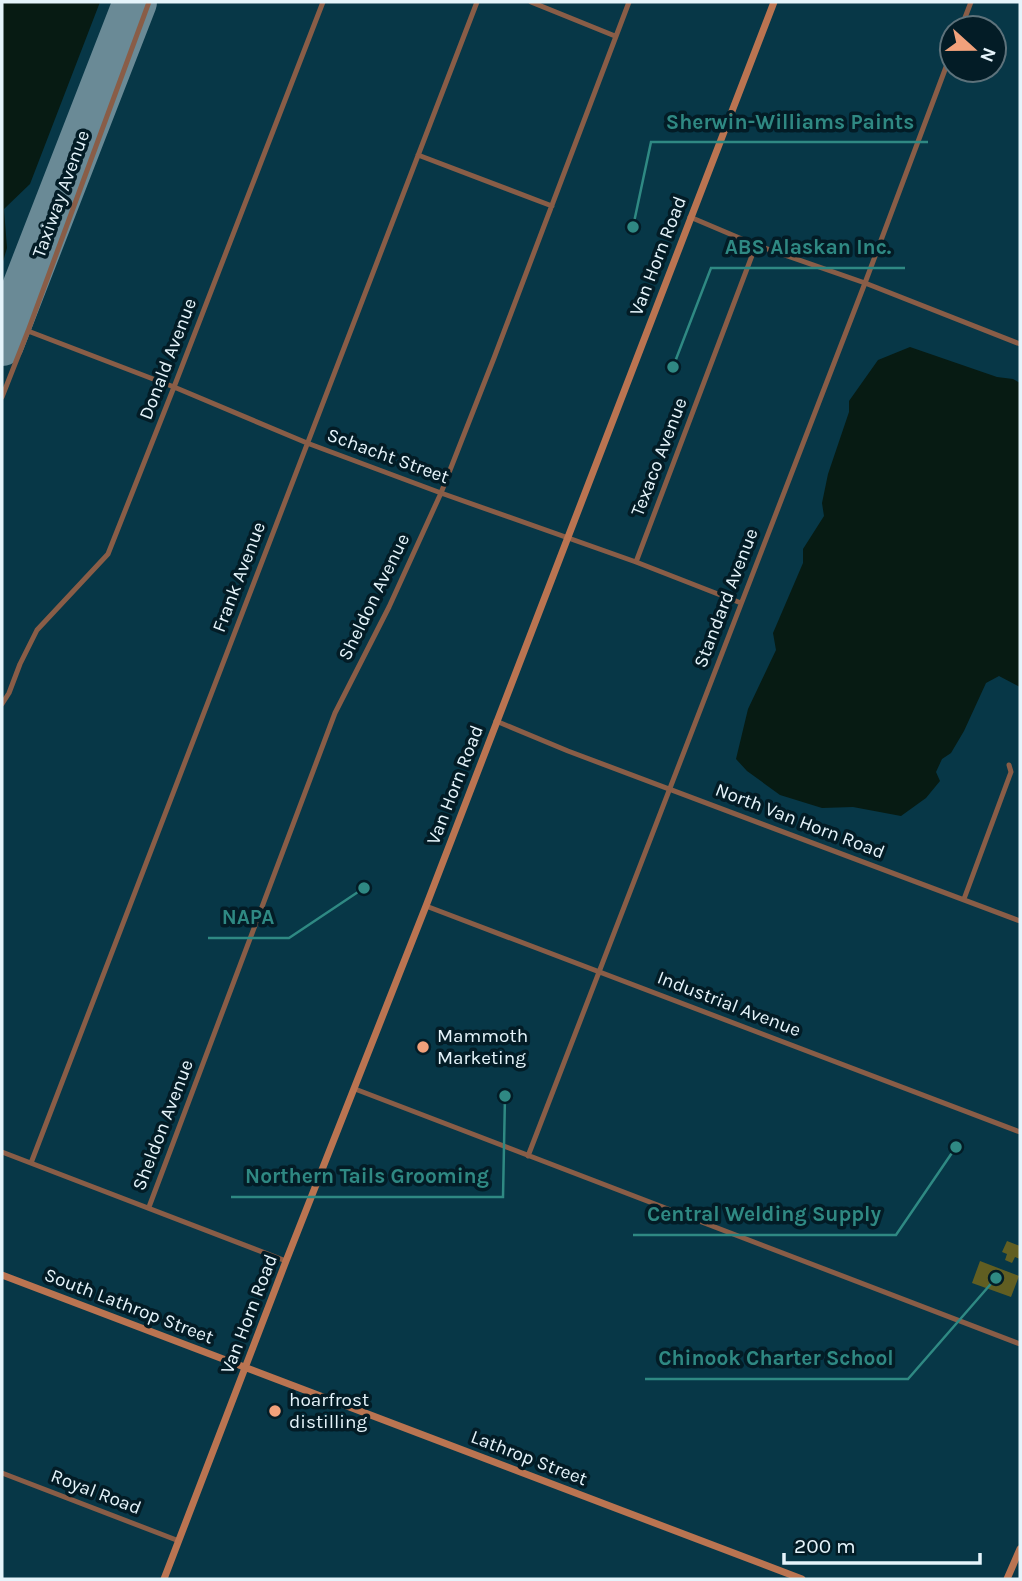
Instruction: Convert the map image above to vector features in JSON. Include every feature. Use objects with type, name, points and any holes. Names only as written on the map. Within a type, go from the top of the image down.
[{"type":"main road","name":"Van Horn Road","points":[[164,1579],[774,2]]},
{"type":"main road","name":"South Lathrop Street","points":[[2,1275],[245,1368]]},
{"type":"main road","name":"Lathrop Street","points":[[245,1368],[802,1579]]},
{"type":"main road","points":[[1007,1579],[1020,1549]]},
{"type":"street","name":"Taxiway Avenue","points":[[2,397],[149,2]]},
{"type":"street","name":"Donald Avenue","points":[[2,704],[37,630],[107,554],[323,2]]},
{"type":"street","name":"Frank Avenue","points":[[31,1163],[477,2]]},
{"type":"street","points":[[531,2],[615,36]]},
{"type":"street","name":"Sheldon Avenue","points":[[149,1207],[335,713],[389,607],[441,493],[629,2]]},
{"type":"street","name":"Standard Avenue","points":[[528,1156],[940,84]]},
{"type":"street","points":[[418,155],[552,206]]},
{"type":"street","points":[[690,217],[756,245],[1020,344]]},
{"type":"street","name":"Texaco Avenue","points":[[636,562],[756,245]]},
{"type":"street","name":"Schacht Street","points":[[28,331],[174,387],[307,443],[636,562],[741,603]]},
{"type":"street","name":"North Van Horn Road","points":[[496,721],[568,751],[1020,920]]},
{"type":"street","points":[[964,899],[1011,772],[1009,765]]},
{"type":"street","name":"Industrial Avenue","points":[[426,906],[1020,1132]]},
{"type":"street","points":[[355,1089],[1020,1344]]},
{"type":"street","points":[[2,1152],[286,1261]]},
{"type":"street","name":"Royal Road","points":[[2,1473],[178,1541]]},
{"type":"shaded area","points":[[2,2],[100,2],[30,184],[4,209],[7,248],[2,265]]},
{"type":"shaded area","points":[[910,347],[1020,383],[1020,687],[999,676],[986,683],[964,731],[951,753],[942,759],[936,772],[940,781],[926,798],[901,816],[853,807],[822,808],[780,795],[747,771],[736,759],[748,709],[776,650],[773,633],[803,563],[803,549],[824,516],[822,503],[828,474],[849,412],[849,401],[878,360]]},
{"type":"shaded area","points":[[1007,1241],[1020,1246],[1020,1259],[1015,1257],[1012,1263],[1005,1260],[1007,1254],[1002,1252]]},
{"type":"shaded area","points":[[980,1261],[1019,1276],[1011,1297],[972,1283]]},
{"type":"runway","points":[[2,344],[135,2]]},
{"type":"place","name":"Sherwin-Williams Paints","points":[[633,227]]},
{"type":"place","name":"ABS Alaskan Inc.","points":[[673,367]]},
{"type":"place","name":"NAPA","points":[[364,888]]},
{"type":"place","name":"Mammoth Marketing","points":[[423,1047]]},
{"type":"place","name":"Northern Tails Grooming","points":[[505,1096]]},
{"type":"place","name":"Central Welding Supply","points":[[956,1147]]},
{"type":"place","name":"Chinook Charter School","points":[[996,1278]]},
{"type":"place","name":"hoarfrost distilling","points":[[275,1411]]}]
